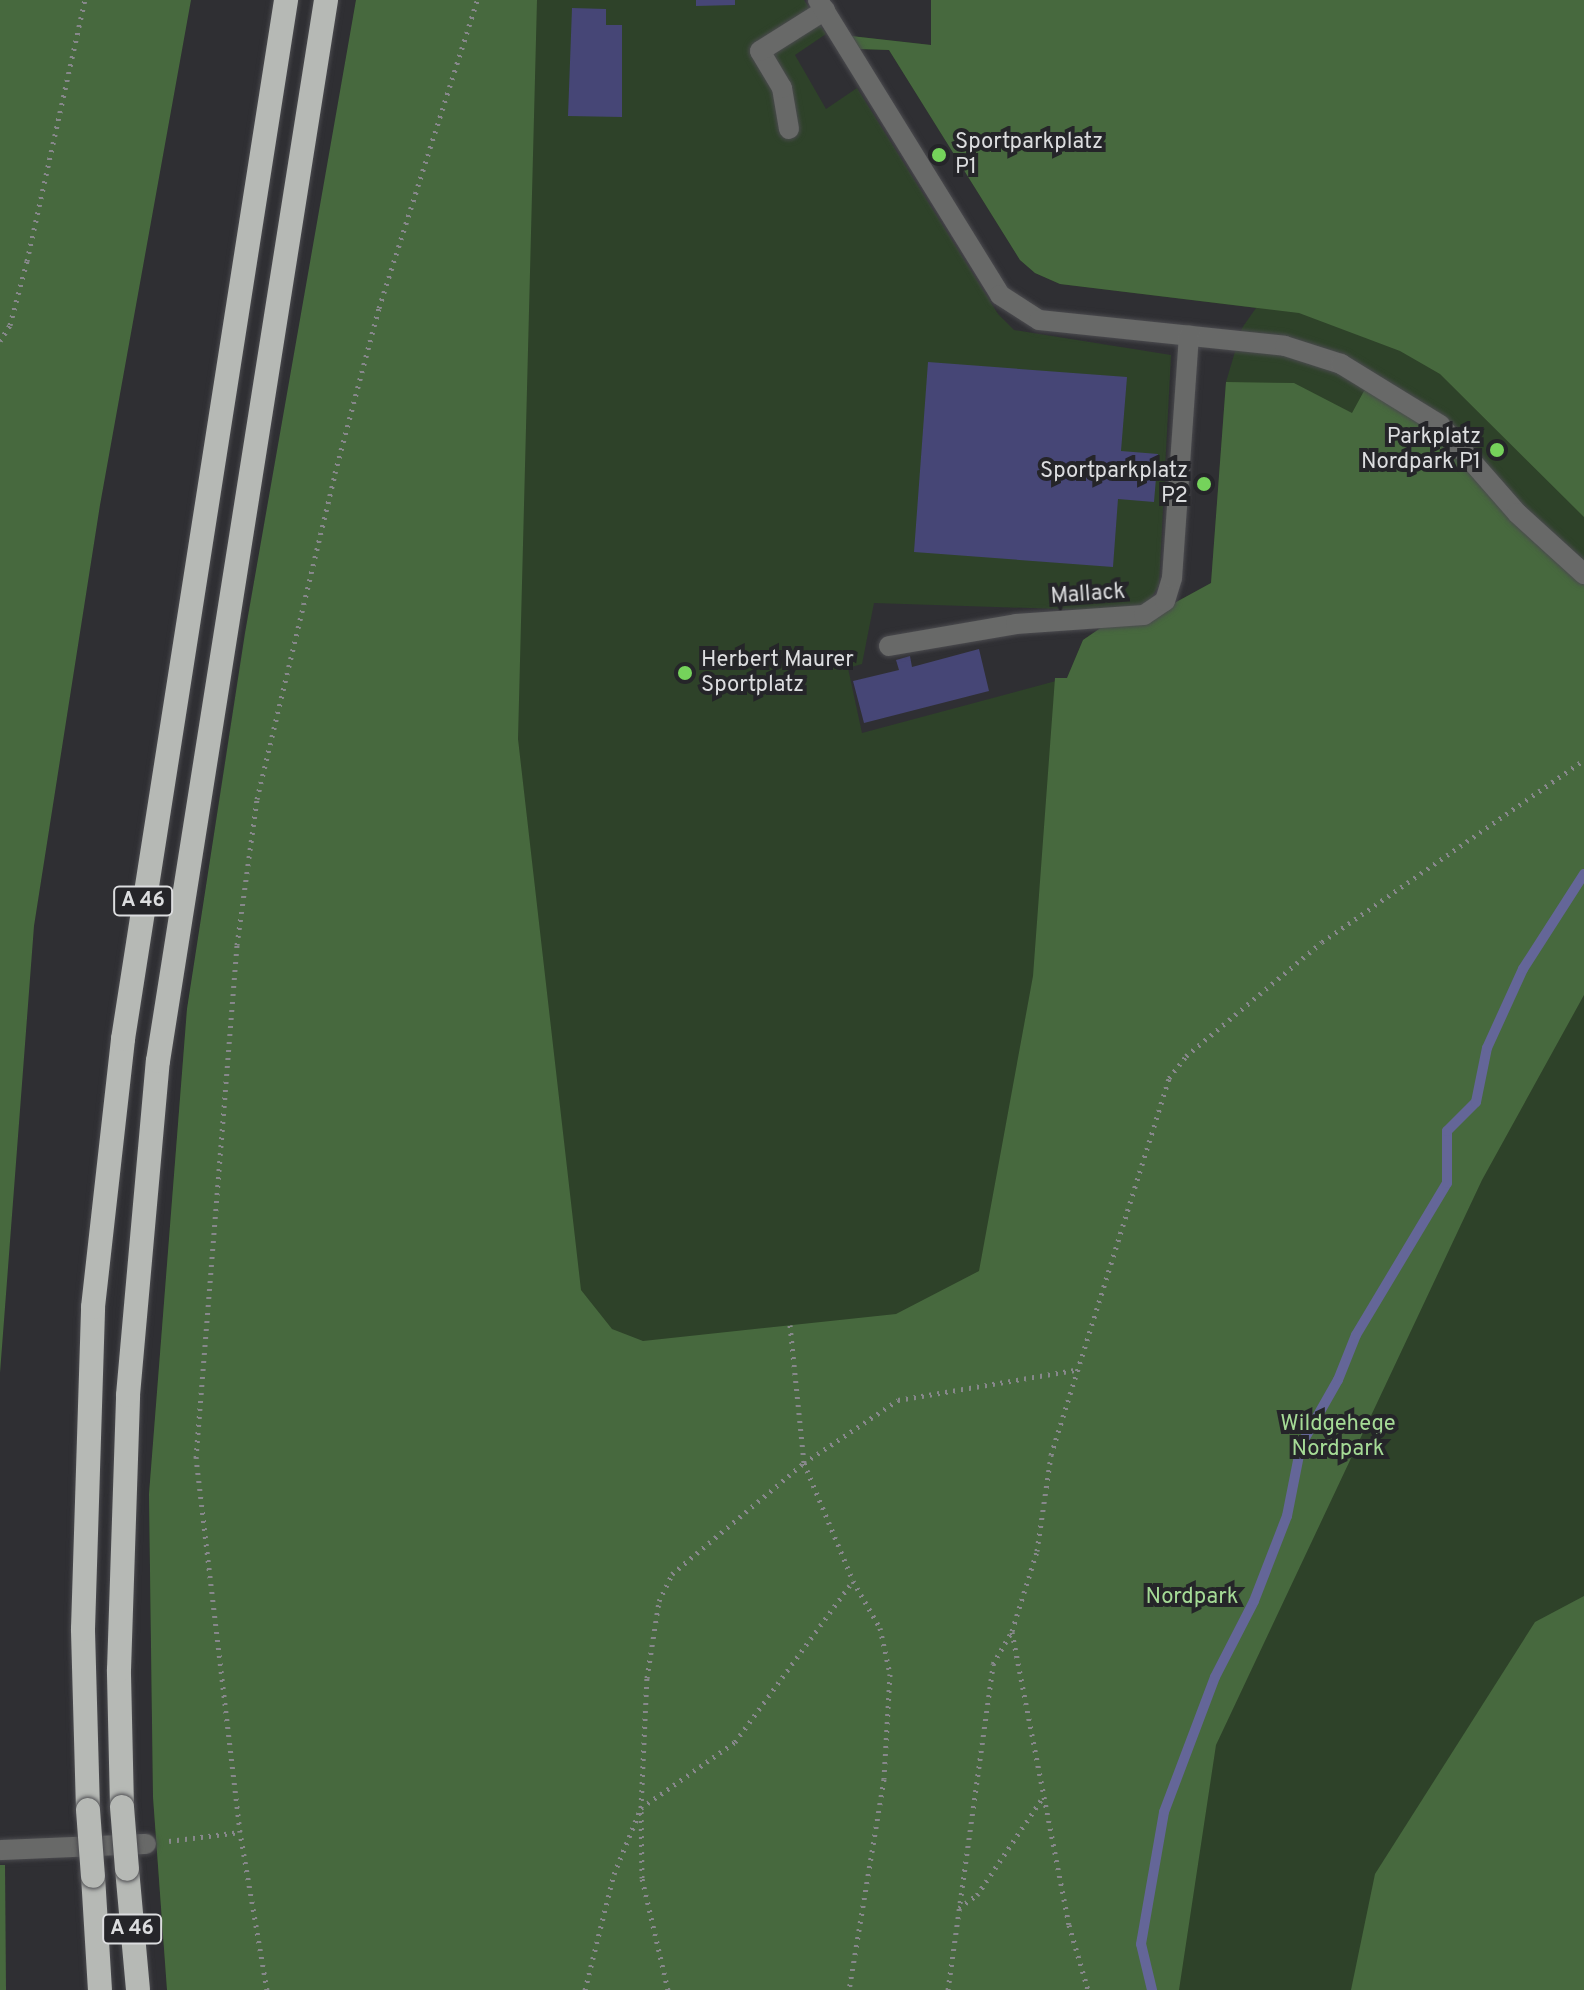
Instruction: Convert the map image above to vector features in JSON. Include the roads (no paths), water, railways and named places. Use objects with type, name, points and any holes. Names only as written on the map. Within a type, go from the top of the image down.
[{"type":"highway","name":"A 46","points":[[100,1990],[88,1810],[83,1629],[93,1307],[121,1054],[286,0]]},
{"type":"highway","name":"A 46","points":[[138,1990],[122,1807],[119,1670],[128,1395],[155,1090],[326,0]]},
{"type":"street","points":[[789,129],[782,88],[760,51],[821,5],[1000,295],[1039,320],[1285,346],[1341,364],[1381,385],[1440,425],[1517,513],[1584,574]]},
{"type":"street","name":"Mallack","points":[[889,646],[1016,624],[1144,615],[1165,601],[1172,578],[1189,336]]},
{"type":"street","points":[[0,1850],[146,1844]]},
{"type":"waterway","points":[[1152,1990],[1141,1944],[1164,1812],[1215,1677],[1254,1601],[1287,1516],[1301,1445],[1338,1380],[1356,1335],[1447,1183],[1447,1131],[1476,1102],[1487,1048],[1523,969],[1584,874]]},
{"type":"place","name":"Sportparkplatz P1","points":[[939,155]]},
{"type":"place","name":"Parkplatz Nordpark P1","points":[[1497,450]]},
{"type":"place","name":"Sportparkplatz P2","points":[[1204,484]]},
{"type":"place","name":"Herbert Maurer Sportplatz","points":[[685,673]]},
{"type":"park label","name":"Wildgehege Nordpark","points":[[1338,1436]]},
{"type":"park label","name":"Nordpark","points":[[1192,1598]]}]
